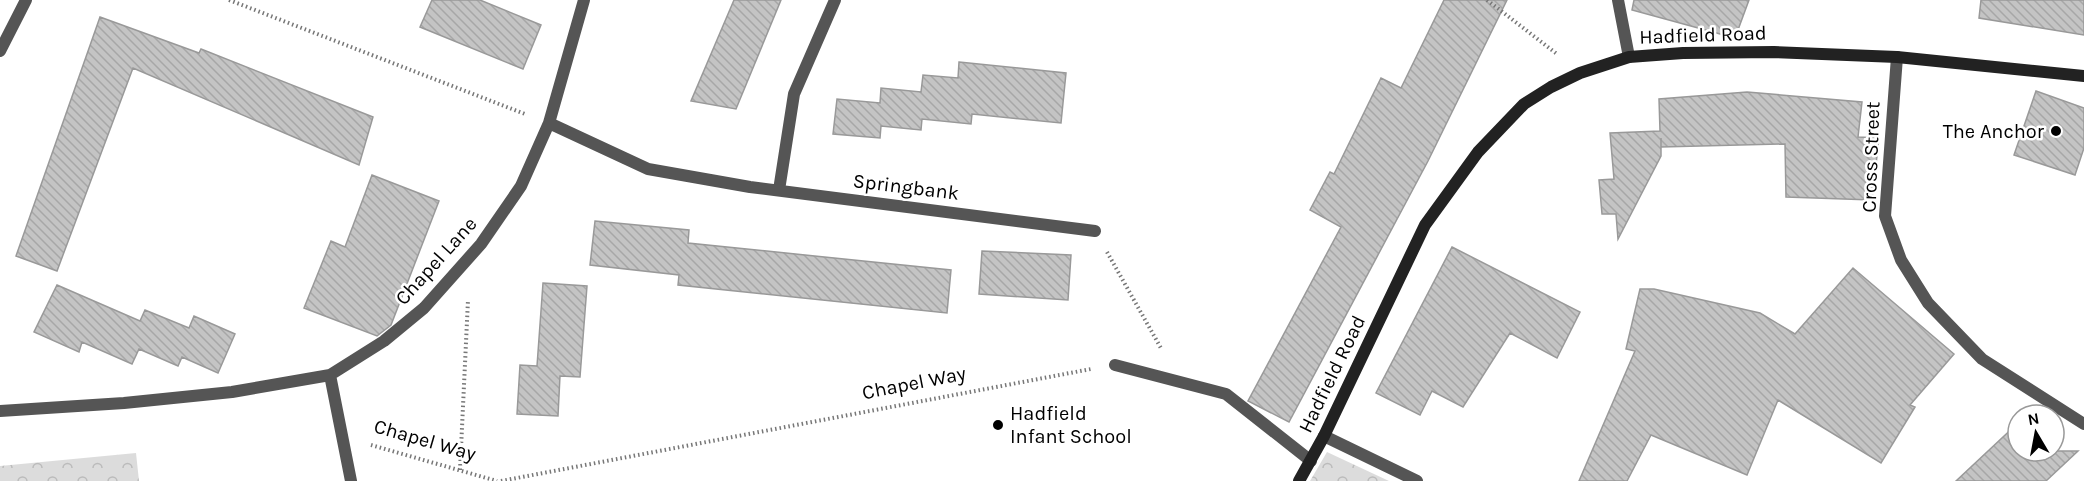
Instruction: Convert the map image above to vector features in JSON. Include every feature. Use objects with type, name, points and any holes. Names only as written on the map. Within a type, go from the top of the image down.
[{"type":"street","points":[[0,51],[4,35],[26,0]]},
{"type":"street","name":"Chapel Lane","points":[[0,411],[124,404],[232,392],[330,375],[384,341],[424,308],[470,257],[521,186],[549,123],[584,0]]},
{"type":"street","points":[[779,190],[794,94],[835,0]]},
{"type":"street","points":[[1618,0],[1629,57]]},
{"type":"street","name":"Hadfield Road","points":[[1299,481],[1324,436],[1425,225],[1478,152],[1524,104],[1580,73],[1629,57],[1683,53],[1763,52],[1897,57],[2084,76]]},
{"type":"street","name":"Cross Street","points":[[1897,57],[1885,216],[1901,260],[1928,303],[1982,359],[2084,424]]},
{"type":"street","name":"Springbank","points":[[549,123],[648,169],[779,190],[1095,231]]},
{"type":"street","points":[[1115,365],[1226,394],[1311,461]]},
{"type":"street","points":[[330,375],[351,481]]},
{"type":"street","points":[[1324,436],[1414,480]]},
{"type":"path","points":[[229,0],[549,123]]},
{"type":"path","points":[[1487,0],[1580,73]]},
{"type":"path","points":[[1095,231],[1180,382]]},
{"type":"path","points":[[460,470],[470,257]]},
{"type":"path","name":"Chapel Way","points":[[342,436],[499,481],[1115,365]]},
{"type":"green space","points":[[1327,452],[1389,481],[1310,481]]},
{"type":"green space","points":[[136,453],[139,481],[0,481],[0,466]]},
{"type":"building","points":[[432,0],[480,0],[541,25],[523,69],[420,27]]},
{"type":"building","points":[[734,0],[781,0],[736,109],[691,101]]},
{"type":"building","points":[[1444,0],[1507,0],[1428,161],[1289,422],[1248,401],[1341,227],[1310,210],[1330,172],[1334,174],[1381,78],[1401,88]]},
{"type":"building","points":[[1634,0],[1749,0],[1735,38],[1632,10]]},
{"type":"building","points":[[1981,0],[2084,0],[2084,35],[1979,18]]},
{"type":"building","points":[[100,17],[199,53],[201,49],[373,117],[359,165],[133,68],[57,271],[16,256]]},
{"type":"building","points":[[959,62],[1066,73],[1061,123],[972,114],[971,124],[922,119],[921,130],[881,126],[880,138],[833,134],[837,99],[880,103],[881,88],[921,92],[923,75],[958,78]]},
{"type":"building","points":[[2036,91],[2084,108],[2084,148],[2075,175],[2014,155]]},
{"type":"building","points":[[1747,92],[1862,102],[1858,137],[1879,138],[1872,200],[1786,197],[1785,144],[1661,147],[1661,156],[1618,239],[1616,214],[1602,214],[1599,180],[1614,179],[1610,133],[1660,131],[1659,99]]},
{"type":"building","points":[[372,175],[439,201],[391,325],[377,336],[304,308],[331,241],[345,247]]},
{"type":"building","points":[[595,221],[689,230],[688,243],[951,270],[947,313],[678,285],[679,275],[590,265]]},
{"type":"building","points":[[1452,247],[1580,312],[1557,358],[1510,333],[1463,407],[1432,391],[1420,415],[1376,393]]},
{"type":"building","points":[[982,251],[1071,255],[1068,300],[979,294]]},
{"type":"building","points":[[1853,268],[1954,354],[1910,405],[1915,407],[1881,463],[1778,400],[1747,475],[1651,435],[1627,481],[1579,481],[1635,351],[1626,349],[1640,289],[1654,289],[1760,313],[1795,334]]},
{"type":"building","points":[[543,283],[587,286],[580,377],[560,376],[558,416],[517,414],[520,365],[537,366]]},
{"type":"building","points":[[57,285],[140,321],[145,310],[189,328],[194,316],[235,334],[218,373],[182,357],[178,366],[139,349],[132,364],[82,342],[79,352],[34,332]]},
{"type":"building","points":[[2006,434],[2006,463],[2065,463],[2046,481],[1956,481]]},
{"type":"building","points":[[2066,451],[2078,451],[2066,462]]},
{"type":"place","name":"The Anchor","points":[[2056,131]]},
{"type":"place","name":"Hadfield Infant School","points":[[998,425]]}]
